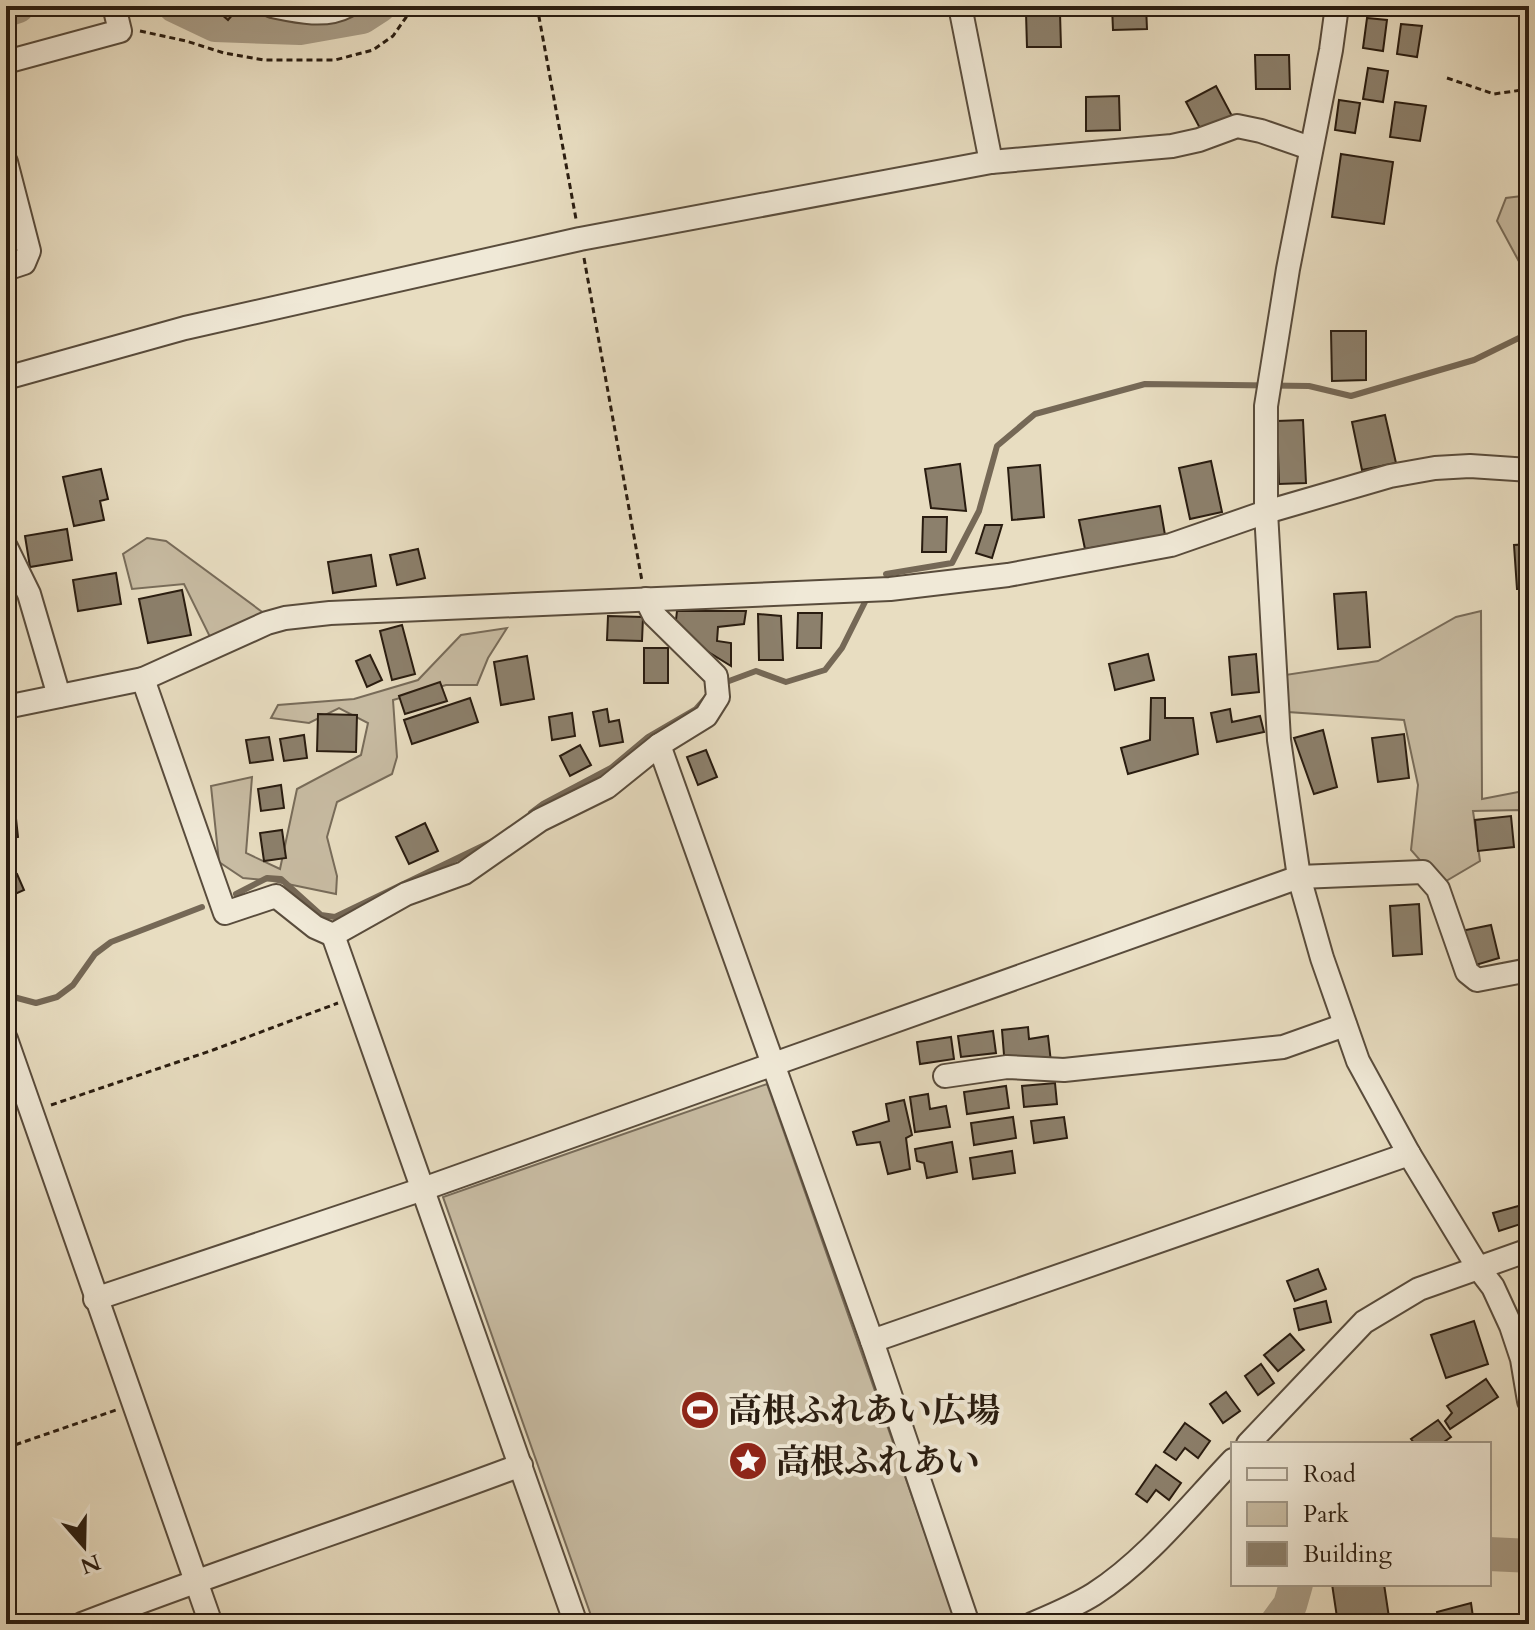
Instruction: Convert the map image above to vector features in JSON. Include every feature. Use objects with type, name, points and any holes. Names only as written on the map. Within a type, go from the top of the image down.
[{"type":"street","points":[[6,62],[120,31],[114,6]]},
{"type":"street","points":[[272,6],[303,13],[338,11],[347,6]]},
{"type":"street","points":[[960,6],[991,162]]},
{"type":"street","points":[[1337,6],[1266,406],[1266,512],[1279,740],[1299,877],[1322,958],[1358,1061],[1409,1154],[1493,1287],[1522,1359],[1529,1401]]},
{"type":"street","points":[[6,378],[185,328],[580,239],[991,162],[1172,146],[1237,126],[1310,148]]},
{"type":"street","points":[[6,162],[29,251],[24,263],[6,269]]},
{"type":"street","points":[[6,707],[143,679],[267,623],[285,618],[330,613],[890,589],[1008,575],[1171,545],[1266,512],[1390,476],[1470,466],[1529,470]]},
{"type":"street","points":[[6,547],[29,594],[59,696]]},
{"type":"street","points":[[333,935],[406,894],[464,873],[540,820],[607,787],[659,745],[706,716],[717,687],[654,615],[646,599]]},
{"type":"street","points":[[143,679],[225,913],[276,896],[315,927],[333,935],[576,1624]]},
{"type":"street","points":[[659,745],[872,1341],[968,1624]]},
{"type":"street","points":[[95,1299],[423,1189],[1299,877],[1423,872],[1438,889],[1467,972],[1477,980],[1529,970]]},
{"type":"street","points":[[945,1076],[1007,1067],[1064,1070],[1283,1047],[1345,1025]]},
{"type":"street","points":[[6,1039],[211,1624]]},
{"type":"street","points":[[872,1341],[1409,1154]]},
{"type":"street","points":[[1250,1442],[1364,1322],[1419,1289],[1529,1250]]},
{"type":"street","points":[[1032,1624],[1095,1593],[1119,1574],[1149,1548],[1231,1462]]},
{"type":"street","points":[[82,1624],[196,1580],[373,1521],[521,1465]]},
{"type":"path","points":[[120,31],[139,31],[264,60],[335,60],[373,50],[393,36],[414,6]]},
{"type":"path","points":[[537,6],[646,599]]},
{"type":"path","points":[[1447,78],[1494,94],[1529,89]]},
{"type":"path","points":[[30,1113],[213,1050],[353,997]]},
{"type":"path","points":[[6,1448],[135,1404]]},
{"type":"green space","points":[[1529,195],[1529,280],[1497,221],[1506,198]]},
{"type":"green space","points":[[147,538],[166,541],[265,614],[212,641],[184,584],[132,589],[123,554]]},
{"type":"green space","points":[[1481,611],[1482,799],[1529,790],[1529,829],[1520,810],[1473,811],[1480,861],[1441,884],[1411,850],[1418,785],[1404,720],[1288,712],[1285,675],[1378,661],[1456,617]]},
{"type":"green space","points":[[507,628],[488,658],[477,685],[446,685],[393,700],[397,757],[392,774],[337,802],[327,837],[337,876],[336,894],[243,878],[219,862],[211,786],[252,777],[246,853],[280,869],[297,789],[361,755],[368,723],[339,708],[309,723],[271,718],[278,705],[354,699],[418,680],[461,635]]},
{"type":"green space","name":"高根ふれあい広場","points":[[767,1084],[957,1624],[594,1624],[443,1197]]},
{"type":"building","points":[[212,6],[240,6],[228,20]]},
{"type":"building","points":[[1112,6],[1146,6],[1147,29],[1113,30]]},
{"type":"building","points":[[1026,13],[1060,13],[1061,47],[1027,47]]},
{"type":"building","points":[[1367,18],[1387,20],[1383,51],[1363,48]]},
{"type":"building","points":[[1401,24],[1422,26],[1417,57],[1397,54]]},
{"type":"building","points":[[1255,55],[1289,55],[1290,89],[1256,89]]},
{"type":"building","points":[[1368,68],[1388,71],[1383,102],[1363,99]]},
{"type":"building","points":[[1216,86],[1232,116],[1202,132],[1186,102]]},
{"type":"building","points":[[1119,96],[1120,130],[1086,131],[1086,97]]},
{"type":"building","points":[[1339,100],[1360,103],[1355,133],[1335,130]]},
{"type":"building","points":[[1395,102],[1426,106],[1420,141],[1390,137]]},
{"type":"building","points":[[1341,154],[1393,162],[1384,224],[1332,217]]},
{"type":"building","points":[[1331,331],[1366,331],[1366,380],[1332,381]]},
{"type":"building","points":[[1385,415],[1396,463],[1362,470],[1352,422]]},
{"type":"building","points":[[1303,420],[1306,483],[1279,484],[1277,421]]},
{"type":"building","points":[[1211,461],[1222,512],[1190,519],[1179,468]]},
{"type":"building","points":[[960,464],[966,511],[931,508],[925,469]]},
{"type":"building","points":[[1040,465],[1044,517],[1012,520],[1008,468]]},
{"type":"building","points":[[101,469],[108,499],[100,501],[104,520],[74,526],[63,477]]},
{"type":"building","points":[[1160,506],[1165,535],[1085,549],[1079,520]]},
{"type":"building","points":[[923,517],[947,517],[946,552],[922,552]]},
{"type":"building","points":[[985,525],[1002,525],[992,558],[976,553]]},
{"type":"building","points":[[67,529],[72,560],[30,567],[25,536]]},
{"type":"building","points":[[1529,544],[1529,589],[1517,589],[1514,545]]},
{"type":"building","points":[[418,549],[425,578],[397,585],[390,555]]},
{"type":"building","points":[[371,555],[376,586],[333,593],[328,562]]},
{"type":"building","points":[[116,573],[121,604],[78,611],[73,580]]},
{"type":"building","points":[[182,590],[191,635],[148,643],[139,599]]},
{"type":"building","points":[[1366,592],[1370,647],[1338,649],[1334,594]]},
{"type":"building","points":[[677,611],[746,611],[744,624],[718,627],[717,641],[731,643],[731,666],[702,648],[676,620]]},
{"type":"building","points":[[798,613],[822,613],[821,648],[797,648]]},
{"type":"building","points":[[758,614],[781,616],[783,660],[759,660]]},
{"type":"building","points":[[608,616],[643,617],[642,641],[607,640]]},
{"type":"building","points":[[402,625],[415,674],[392,680],[380,631]]},
{"type":"building","points":[[644,648],[668,648],[668,683],[644,683]]},
{"type":"building","points":[[1148,654],[1154,680],[1115,690],[1109,664]]},
{"type":"building","points":[[1256,654],[1259,692],[1232,695],[1229,657]]},
{"type":"building","points":[[370,655],[382,680],[367,687],[356,661]]},
{"type":"building","points":[[527,656],[534,699],[501,705],[494,662]]},
{"type":"building","points":[[440,682],[447,701],[405,714],[399,696]]},
{"type":"building","points":[[470,698],[478,722],[412,744],[404,720]]},
{"type":"building","points":[[1151,698],[1165,698],[1165,718],[1193,718],[1198,754],[1128,774],[1121,748],[1150,740]]},
{"type":"building","points":[[607,709],[609,722],[619,720],[623,742],[600,746],[593,712]]},
{"type":"building","points":[[1230,709],[1232,722],[1260,716],[1264,732],[1217,742],[1211,713]]},
{"type":"building","points":[[572,713],[575,736],[552,740],[549,717]]},
{"type":"building","points":[[318,714],[357,715],[356,752],[317,751]]},
{"type":"building","points":[[1323,730],[1337,787],[1314,794],[1294,738]]},
{"type":"building","points":[[1404,734],[1409,778],[1378,782],[1372,738]]},
{"type":"building","points":[[304,735],[307,758],[284,761],[280,739]]},
{"type":"building","points":[[269,737],[273,760],[250,763],[246,740]]},
{"type":"building","points":[[580,745],[591,765],[570,776],[560,756]]},
{"type":"building","points":[[706,750],[717,777],[698,785],[687,757]]},
{"type":"building","points":[[281,785],[284,808],[261,811],[258,789]]},
{"type":"building","points":[[6,791],[13,791],[18,837],[6,839]]},
{"type":"building","points":[[1511,816],[1514,847],[1478,851],[1475,820]]},
{"type":"building","points":[[425,823],[438,851],[409,864],[396,837]]},
{"type":"building","points":[[282,830],[286,858],[264,861],[260,833]]},
{"type":"building","points":[[1524,849],[1529,849],[1529,896],[1526,896]]},
{"type":"building","points":[[17,874],[24,890],[6,898],[6,879]]},
{"type":"building","points":[[1419,904],[1422,954],[1393,956],[1390,906]]},
{"type":"building","points":[[1491,925],[1499,958],[1469,967],[1461,931]]},
{"type":"building","points":[[1028,1027],[1029,1039],[1048,1036],[1051,1062],[1004,1055],[1002,1030]]},
{"type":"building","points":[[993,1031],[996,1053],[961,1057],[958,1036]]},
{"type":"building","points":[[951,1037],[954,1059],[920,1064],[917,1042]]},
{"type":"building","points":[[1055,1083],[1057,1104],[1024,1107],[1022,1086]]},
{"type":"building","points":[[1006,1086],[1009,1108],[967,1114],[964,1092]]},
{"type":"building","points":[[928,1094],[930,1109],[946,1106],[950,1127],[915,1132],[910,1097]]},
{"type":"building","points":[[904,1100],[912,1135],[906,1138],[910,1169],[888,1174],[880,1142],[857,1145],[853,1132],[889,1121],[886,1104]]},
{"type":"building","points":[[1013,1117],[1016,1138],[974,1145],[971,1123]]},
{"type":"building","points":[[1064,1117],[1067,1138],[1034,1143],[1031,1121]]},
{"type":"building","points":[[952,1142],[957,1172],[927,1178],[924,1163],[917,1161],[915,1149]]},
{"type":"building","points":[[1012,1151],[1015,1173],[973,1179],[970,1158]]},
{"type":"building","points":[[1522,1205],[1527,1222],[1499,1231],[1493,1213]]},
{"type":"building","points":[[1318,1269],[1326,1289],[1295,1301],[1287,1281]]},
{"type":"building","points":[[1326,1301],[1331,1322],[1299,1330],[1294,1309]]},
{"type":"building","points":[[1474,1321],[1488,1364],[1446,1378],[1431,1335]]},
{"type":"building","points":[[1290,1334],[1304,1350],[1278,1371],[1264,1355]]},
{"type":"building","points":[[1261,1364],[1274,1383],[1258,1395],[1245,1376]]},
{"type":"building","points":[[1486,1379],[1498,1397],[1450,1429],[1445,1421],[1452,1413],[1447,1406]]},
{"type":"building","points":[[1226,1392],[1240,1411],[1223,1423],[1210,1404]]},
{"type":"building","points":[[1438,1420],[1451,1437],[1444,1442],[1413,1442],[1411,1439]]},
{"type":"building","points":[[1185,1423],[1210,1441],[1198,1458],[1185,1448],[1176,1460],[1164,1452]]},
{"type":"building","points":[[1156,1465],[1181,1483],[1169,1500],[1156,1490],[1147,1502],[1136,1494]]},
{"type":"building","points":[[1332,1586],[1384,1586],[1390,1624],[1338,1624]]},
{"type":"building","points":[[1471,1603],[1474,1624],[1439,1624],[1437,1612]]},
{"type":"waterway","points":[[6,10],[18,6]]},
{"type":"waterway","points":[[175,6],[215,25],[300,28],[362,17],[379,6]]},
{"type":"waterway","points":[[886,574],[952,563],[979,511],[997,446],[1035,414],[1145,384],[1309,386],[1351,396],[1474,360],[1529,333]]},
{"type":"waterway","points":[[721,684],[756,671],[786,682],[825,670],[842,648],[866,600]]},
{"type":"waterway","points":[[531,813],[611,768],[648,737],[696,709],[712,691]]},
{"type":"waterway","points":[[236,894],[267,878],[281,879],[321,915],[335,917],[493,841]]},
{"type":"waterway","points":[[6,995],[36,1003],[57,997],[73,985],[95,954],[111,942],[202,907]]},
{"type":"waterway","points":[[1491,1554],[1529,1556]]},
{"type":"waterway","points":[[1276,1624],[1290,1605],[1295,1586]]},
{"type":"place","name":"高根ふれあい広場","points":[[700,1410]]},
{"type":"place","name":"高根ふれあい","points":[[748,1461]]}]
